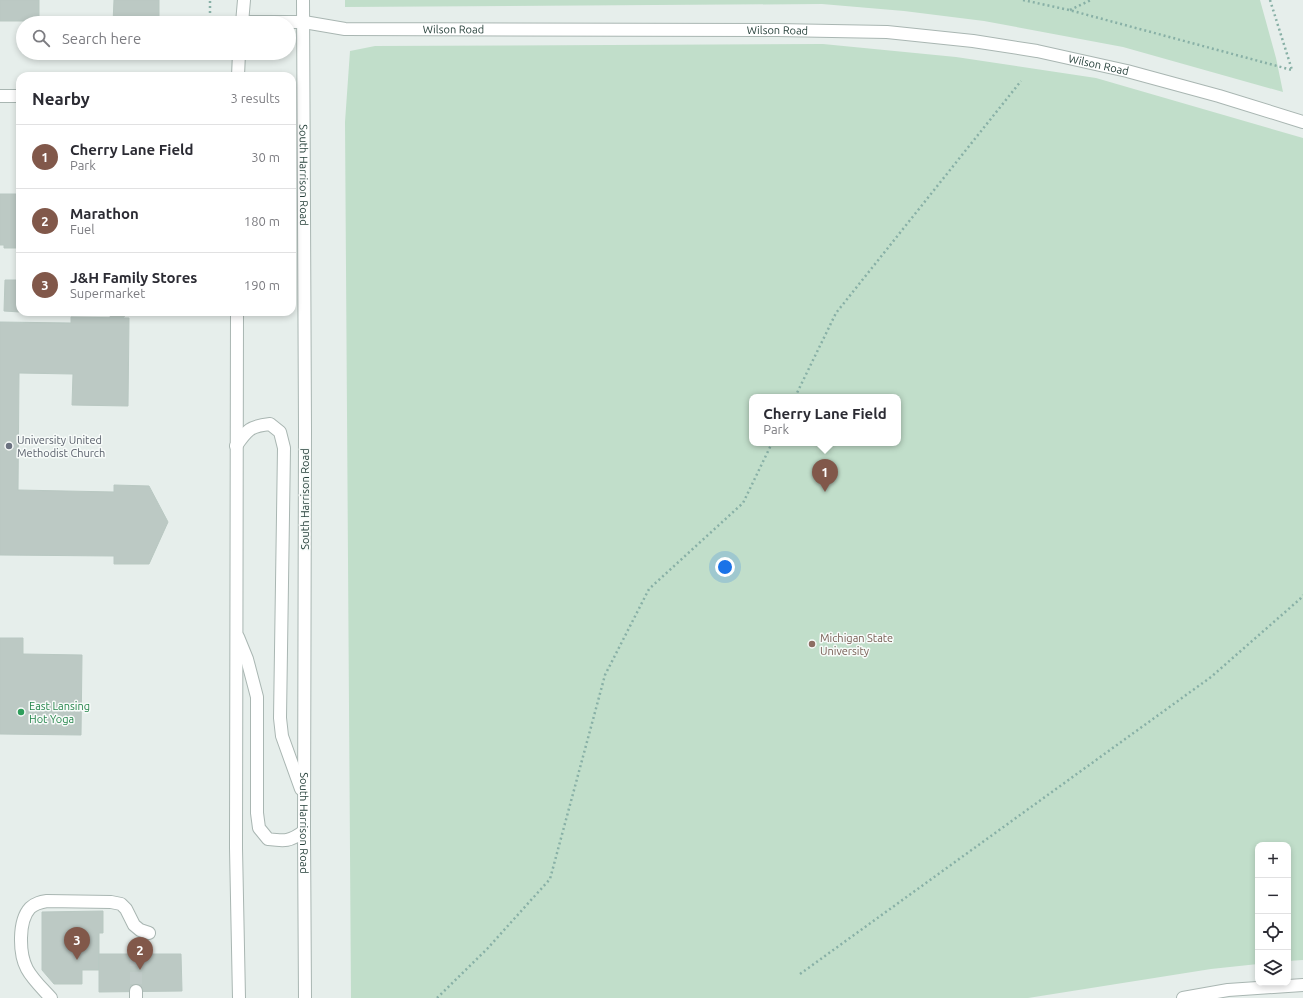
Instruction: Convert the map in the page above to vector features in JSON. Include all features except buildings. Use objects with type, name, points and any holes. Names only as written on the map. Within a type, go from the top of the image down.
[{"type":"street","points":[[243,16],[244,0]]},
{"type":"street","name":"South Harrison Road","points":[[304,0],[305,998]]},
{"type":"street","name":"Wilson Road","points":[[296,22],[345,29],[777,30],[887,32],[918,35],[973,41],[1037,51],[1119,70],[1219,96],[1303,122]]},
{"type":"street","points":[[238,72],[239,60]]},
{"type":"street","points":[[0,96],[16,96]]},
{"type":"street","points":[[237,316],[236,848],[239,998]]},
{"type":"street","points":[[236,446],[244,433],[257,425],[270,424],[280,432],[284,448],[280,718],[282,736],[304,798]]},
{"type":"street","points":[[236,631],[247,659],[257,697],[257,813],[259,828],[268,839],[284,841],[295,838],[304,831]]},
{"type":"street","points":[[51,998],[28,970],[23,958],[22,923],[24,916],[31,907],[38,903],[47,901],[111,902],[121,904],[126,909],[134,925],[140,930],[149,933]]},
{"type":"street","points":[[1183,998],[1228,990],[1303,985]]},
{"type":"path","points":[[210,0],[210,16]]},
{"type":"path","points":[[1023,0],[1069,10],[1292,70],[1270,0]]},
{"type":"path","points":[[1069,10],[1091,0]]},
{"type":"path","points":[[796,394],[836,313],[1021,81]]},
{"type":"path","points":[[437,998],[487,949],[550,880],[605,674],[649,589],[742,503],[770,446]]},
{"type":"path","points":[[800,974],[1211,677],[1303,595]]},
{"type":"green space","points":[[345,0],[1260,0],[1276,58],[1283,92],[1123,47],[984,21],[904,11],[822,4],[345,7]]},
{"type":"green space","name":"Michigan State University","points":[[823,44],[956,57],[1096,78],[1303,138],[1303,960],[1291,961],[1291,842],[1255,842],[1255,964],[1211,969],[1028,998],[351,998],[345,122],[350,51],[375,46]]},
{"type":"tunnel","points":[[136,954],[136,991]]},
{"type":"place","name":"University United Methodist Church","points":[[9,446]]},
{"type":"place","name":"Cherry Lane Field","points":[[825,492]]},
{"type":"place","name":"Michigan State University","points":[[812,644]]},
{"type":"place","name":"East Lansing Hot Yoga","points":[[21,712]]},
{"type":"place","name":"J&H Family Stores","points":[[77,960]]},
{"type":"place","name":"Marathon","points":[[140,970]]}]
